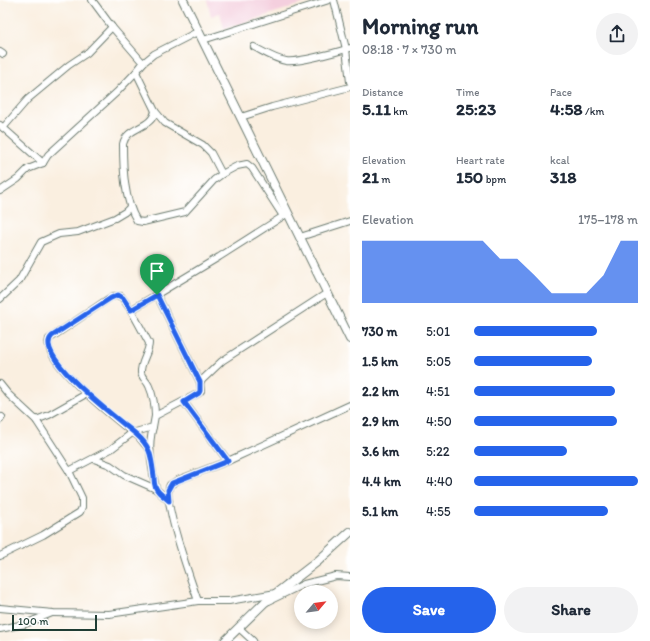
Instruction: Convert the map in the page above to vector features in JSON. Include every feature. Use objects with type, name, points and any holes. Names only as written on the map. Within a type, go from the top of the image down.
[{"type":"street","points":[[92,0],[112,27],[143,63]]},
{"type":"street","points":[[183,0],[241,117],[285,214]]},
{"type":"street","points":[[204,40],[329,0]]},
{"type":"street","points":[[334,0],[348,49],[350,82]]},
{"type":"street","points":[[43,163],[2,126],[28,99],[69,65],[87,53],[112,27]]},
{"type":"street","points":[[0,191],[28,169],[43,163],[48,155],[117,92],[143,63],[154,54],[199,30]]},
{"type":"street","points":[[254,47],[273,57],[287,62],[348,49]]},
{"type":"street","points":[[136,72],[155,111],[164,123],[203,145],[211,153],[222,174]]},
{"type":"street","points":[[241,117],[272,107],[350,87]]},
{"type":"street","points":[[155,111],[154,117],[151,120],[129,133],[124,139],[124,176],[130,207],[135,218],[139,222],[185,212],[214,180],[222,174],[241,164],[251,165],[300,237],[350,338]]},
{"type":"street","points":[[0,299],[19,281],[41,242],[59,234],[78,232],[115,218],[130,207]]},
{"type":"street","points":[[131,310],[219,257],[285,214]]},
{"type":"street","points":[[300,237],[350,221]]},
{"type":"street","points":[[200,382],[222,361],[327,293]]},
{"type":"street","points":[[156,416],[184,402],[200,391],[200,382],[157,295]]},
{"type":"street","points":[[150,450],[137,435],[86,394],[57,362],[51,354],[48,346],[49,339],[115,296],[121,296],[131,310],[149,343],[141,372],[149,385],[156,416],[149,439],[156,489]]},
{"type":"street","points":[[0,384],[8,394],[36,420],[69,471],[82,498],[82,507],[80,512],[43,535],[0,556]]},
{"type":"street","points":[[36,420],[49,415],[86,394]]},
{"type":"street","points":[[184,402],[228,461]]},
{"type":"street","points":[[198,601],[175,530],[168,490],[172,483],[228,461],[350,405]]},
{"type":"street","points":[[69,471],[111,450],[132,432],[153,427]]},
{"type":"street","points":[[94,459],[110,465],[124,475],[156,489],[169,501]]},
{"type":"street","points":[[225,641],[265,602],[318,561],[350,532]]},
{"type":"street","points":[[265,602],[275,599],[304,584],[336,576],[350,577]]},
{"type":"street","points":[[0,608],[54,613],[109,614],[198,601],[229,601],[277,592]]},
{"type":"street","points":[[0,629],[25,624],[54,613]]},
{"type":"street","points":[[239,628],[253,641]]},
{"type":"shaded area","points":[[207,0],[305,0],[305,3],[224,29],[220,13],[211,16]]},
{"type":"route","points":[[157,295],[200,382],[199,393],[184,402],[228,461],[172,483],[168,488],[169,501],[156,489],[150,450],[137,435],[86,394],[57,362],[51,354],[48,346],[49,339],[52,336],[115,296],[121,296],[131,310],[157,295]]}]
